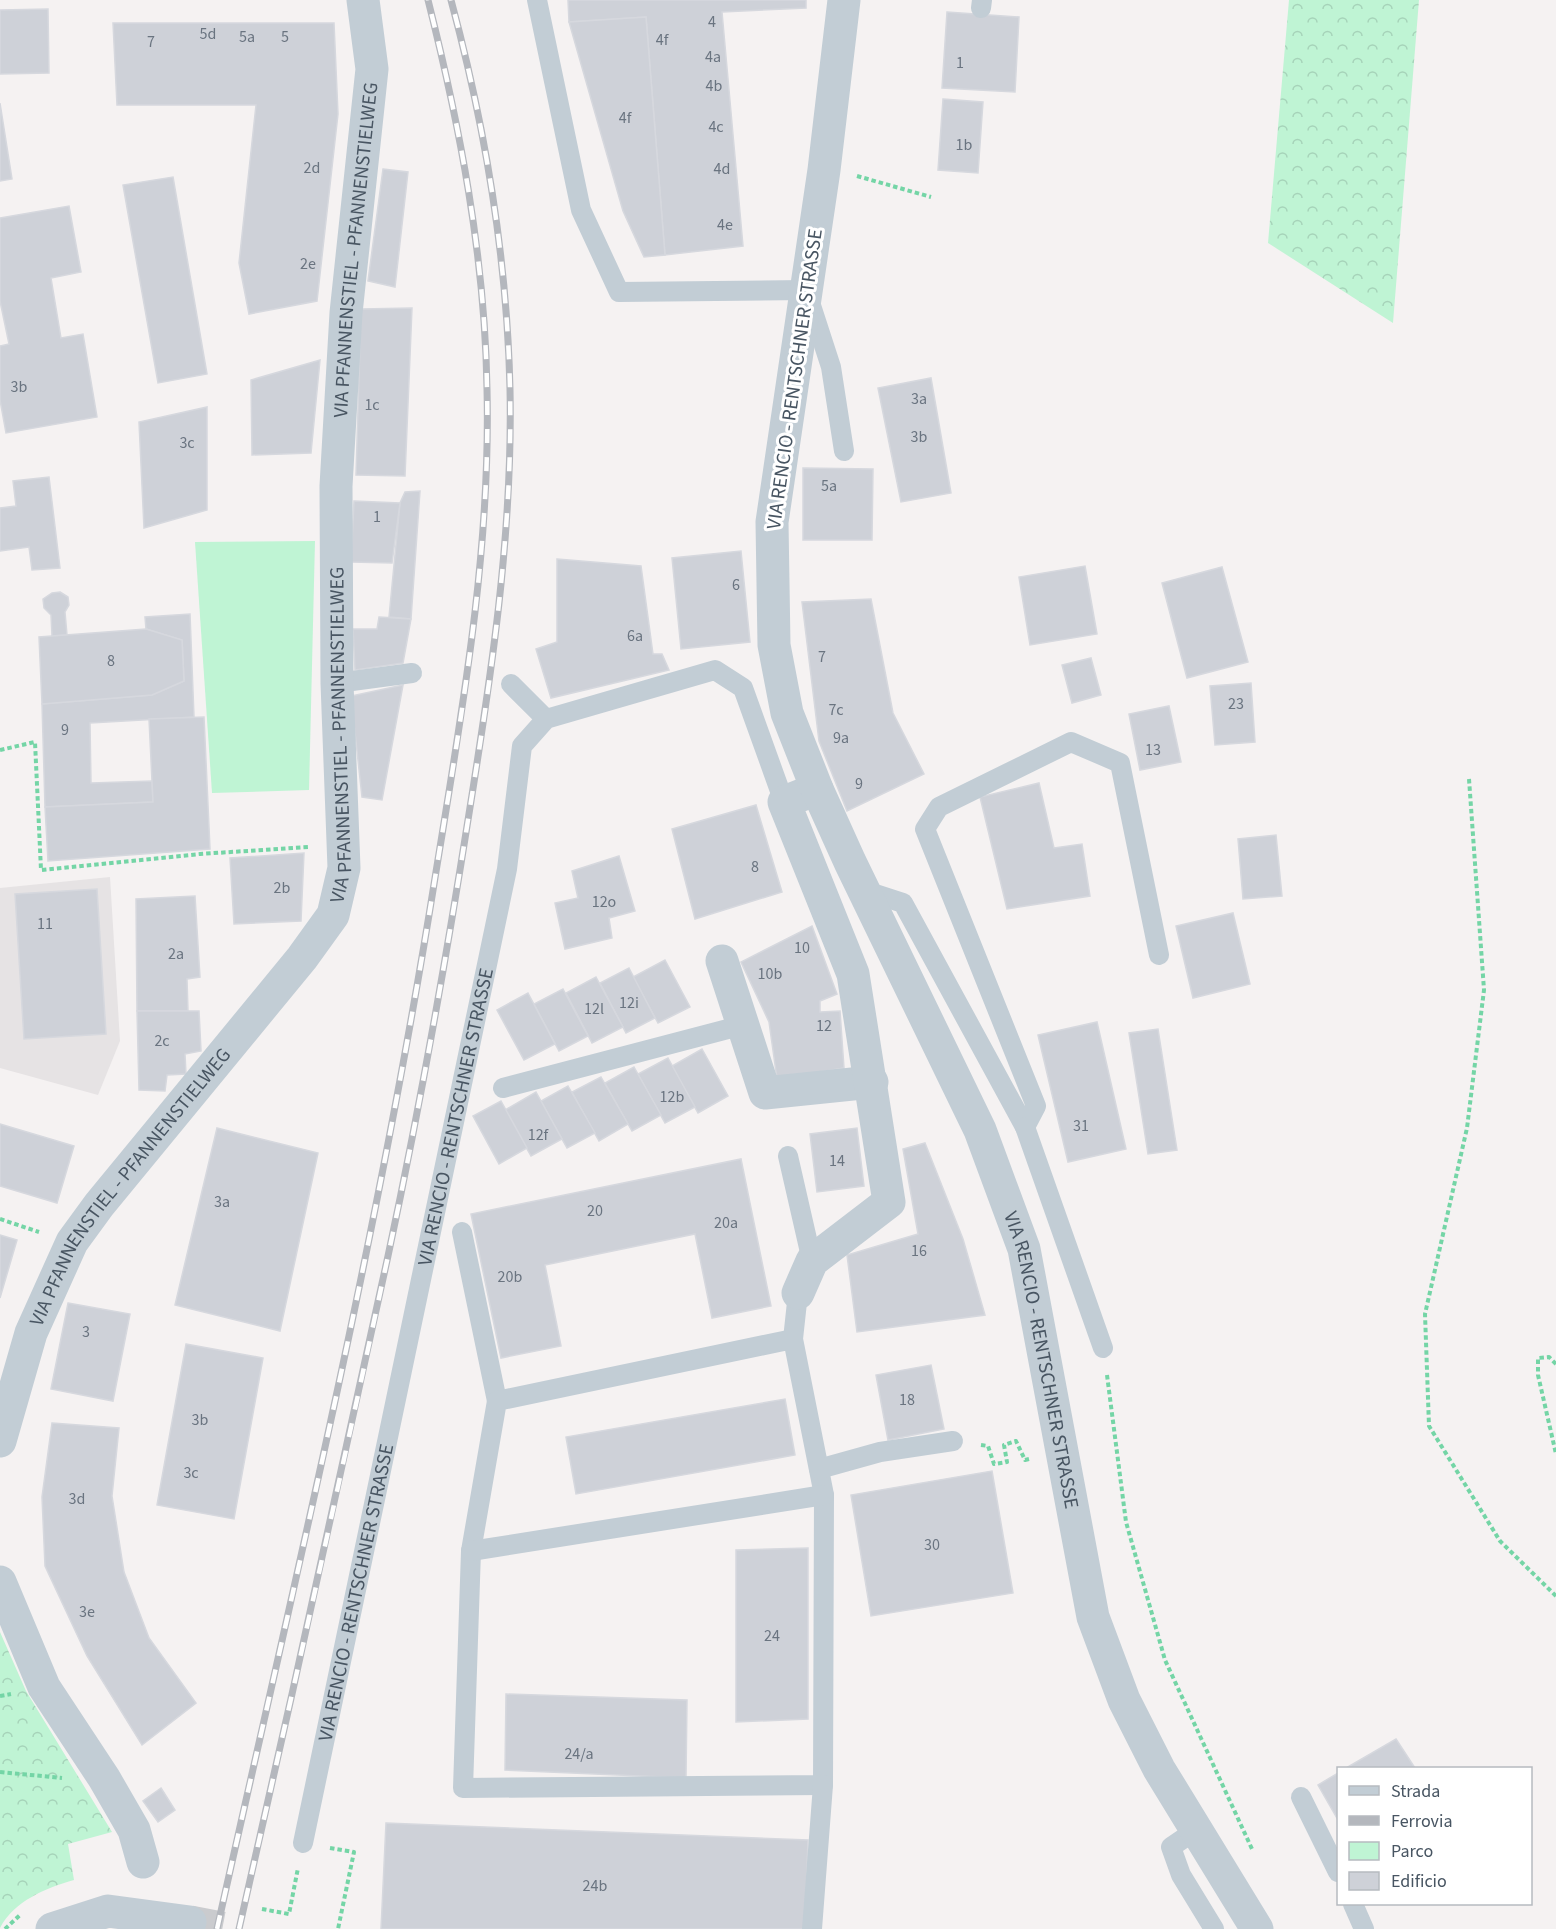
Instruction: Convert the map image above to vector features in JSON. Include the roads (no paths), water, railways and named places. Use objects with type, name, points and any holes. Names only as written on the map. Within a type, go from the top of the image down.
[{"type":"street","name":"VIA PFANNENSTIEL - PFANNENSTIELWEG","points":[[0,1441],[31,1333],[72,1242],[99,1205],[302,958],[333,915],[344,868],[337,683],[336,486],[346,313],[372,69],[363,0]]},
{"type":"street","name":"VIA RENCIO - RENTSCHNER STRASSE","points":[[844,0],[824,170],[772,522],[774,633],[787,713],[817,789],[863,890],[980,1130],[1024,1249],[1093,1617],[1124,1700],[1159,1769],[1257,1929]]},
{"type":"street","points":[[798,1293],[812,1261],[890,1202],[853,974],[784,802],[817,789]]},
{"type":"street","points":[[722,961],[765,1093],[872,1082]]},
{"type":"street","points":[[0,1582],[44,1687],[104,1778],[134,1830],[143,1862]]},
{"type":"street","points":[[52,1929],[108,1911],[190,1922]]},
{"type":"lane","points":[[537,0],[581,210],[619,292],[806,290],[831,367],[844,451]]},
{"type":"lane","points":[[511,684],[546,719],[715,670],[743,688],[784,802]]},
{"type":"lane","points":[[337,683],[412,673]]},
{"type":"lane","name":"VIA RENCIO - RENTSCHNER STRASSE","points":[[303,1843],[507,869],[522,746],[546,719]]},
{"type":"lane","points":[[1025,1126],[1036,1106],[925,829],[939,807],[1071,742],[1120,763],[1159,955]]},
{"type":"lane","points":[[863,890],[903,903],[1025,1126],[1103,1348]]},
{"type":"lane","name":"VIA RENCIO - RENTSCHNER STRASSE","points":[[503,1088],[743,1025]]},
{"type":"lane","points":[[788,1156],[812,1261]]},
{"type":"lane","points":[[462,1232],[497,1401],[471,1551],[462,1788],[823,1785]]},
{"type":"lane","points":[[798,1293],[793,1339],[824,1495],[823,1785],[812,1929]]},
{"type":"lane","points":[[497,1401],[793,1339]]},
{"type":"lane","points":[[819,1469],[880,1452],[953,1441]]},
{"type":"lane","points":[[471,1551],[824,1495]]},
{"type":"lane","points":[[1301,1797],[1337,1870]]},
{"type":"lane","points":[[1196,1830],[1171,1847],[1181,1875],[1214,1929]]},
{"type":"lane","points":[[1353,1905],[1364,1929]]},
{"type":"tunnel","points":[[190,1922],[226,1929]]},
{"type":"railway","points":[[217,1929],[334,1405],[388,1142],[413,1010],[455,757],[479,573],[487,450],[487,389],[481,290],[469,193],[428,0]]},
{"type":"railway","points":[[239,1929],[333,1508],[410,1147],[459,875],[485,713],[499,605],[510,443],[508,340],[499,242],[484,144],[451,0]]}]
